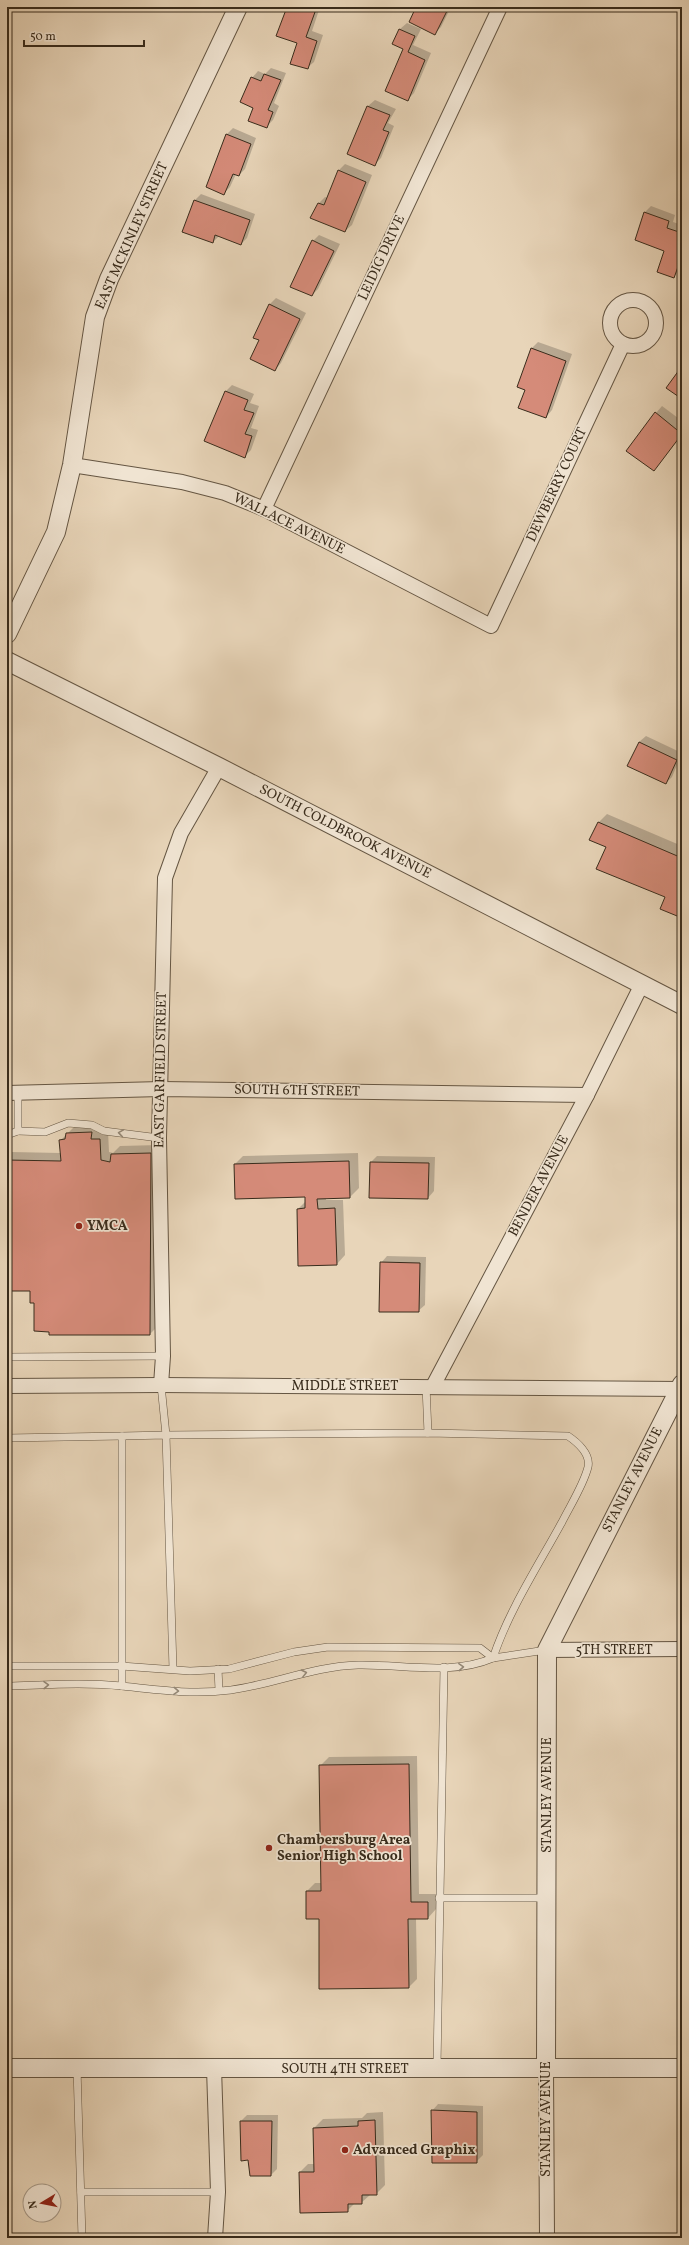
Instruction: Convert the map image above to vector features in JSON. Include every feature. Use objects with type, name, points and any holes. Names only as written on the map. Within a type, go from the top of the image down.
[{"type":"street","name":"EAST MCKINLEY STREET","points":[[7,634],[56,532],[72,465],[95,317],[109,279],[238,7]]},
{"type":"street","name":"LEIDIG DRIVE","points":[[264,508],[500,7]]},
{"type":"street","name":"DEWBERRY COURT","points":[[491,626],[623,344]]},
{"type":"street","name":"WALLACE AVENUE","points":[[72,465],[182,482],[225,493],[264,508],[491,626]]},
{"type":"street","name":"SOUTH COLDBROOK AVENUE","points":[[7,661],[219,767],[682,1005]]},
{"type":"street","name":"EAST GARFIELD STREET","points":[[161,1385],[163,1356],[160,1138],[165,878],[181,833],[219,767]]},
{"type":"street","name":"BENDER AVENUE","points":[[430,1386],[587,1095],[642,984]]},
{"type":"street","name":"SOUTH 6TH STREET","points":[[12,1093],[161,1089],[587,1095]]},
{"type":"street","name":"MIDDLE STREET","points":[[7,1386],[161,1385],[681,1388]]},
{"type":"street","name":"STANLEY AVENUE","points":[[547,2238],[547,1650],[681,1388]]},
{"type":"street","name":"5TH STREET","points":[[547,1650],[682,1649]]},
{"type":"street","name":"SOUTH 4TH STREET","points":[[7,2068],[682,2068]]},
{"type":"street","points":[[214,2068],[218,2192],[215,2238]]},
{"type":"lane","points":[[12,1093],[18,1131]]},
{"type":"lane","points":[[7,1135],[18,1131],[45,1132],[68,1123],[92,1125],[111,1132],[160,1138]]},
{"type":"lane","points":[[7,1357],[163,1356]]},
{"type":"lane","points":[[161,1385],[166,1435],[173,1670]]},
{"type":"lane","points":[[428,1433],[430,1386]]},
{"type":"lane","points":[[7,1438],[428,1433],[568,1436],[578,1443],[587,1456],[588,1466],[574,1499],[502,1631],[493,1658]]},
{"type":"lane","points":[[122,1436],[122,1686]]},
{"type":"lane","points":[[7,1666],[121,1666],[190,1671],[218,1670],[236,1667],[294,1652],[328,1647],[480,1648],[493,1658]]},
{"type":"lane","points":[[7,1686],[70,1684],[122,1686],[185,1692],[231,1690],[323,1669],[344,1666],[444,1668],[475,1666],[493,1658],[547,1650]]},
{"type":"lane","points":[[437,2069],[444,1668]]},
{"type":"lane","points":[[218,1670],[219,1690]]},
{"type":"lane","points":[[439,1898],[546,1898]]},
{"type":"lane","points":[[77,2068],[82,2238]]},
{"type":"lane","points":[[81,2192],[218,2192]]},
{"type":"building","points":[[287,7],[301,7],[315,12],[306,37],[317,41],[308,69],[290,64],[297,43],[276,36]]},
{"type":"building","points":[[416,7],[449,7],[435,35],[409,22]]},
{"type":"building","points":[[399,29],[415,36],[408,52],[425,60],[408,101],[385,91],[403,49],[392,44]]},
{"type":"building","points":[[264,74],[281,80],[268,110],[273,112],[267,128],[248,121],[253,108],[240,102],[251,77],[261,81]]},
{"type":"building","points":[[367,106],[390,115],[383,130],[389,132],[375,166],[347,154]]},
{"type":"building","points":[[226,134],[251,144],[239,176],[233,174],[224,195],[206,187]]},
{"type":"building","points":[[338,170],[366,182],[345,232],[310,218],[318,203],[324,205]]},
{"type":"building","points":[[194,200],[250,220],[241,245],[215,235],[213,243],[182,232]]},
{"type":"building","points":[[644,212],[669,221],[667,228],[682,233],[682,262],[680,261],[674,278],[657,272],[664,251],[635,240]]},
{"type":"building","points":[[312,240],[334,251],[312,296],[290,287]]},
{"type":"building","points":[[269,304],[300,319],[275,371],[250,359],[259,340],[253,338]]},
{"type":"building","points":[[531,348],[566,361],[546,418],[518,408],[525,390],[517,387]]},
{"type":"building","points":[[682,366],[682,399],[666,388]]},
{"type":"building","points":[[225,391],[248,400],[244,410],[254,413],[245,434],[252,436],[245,458],[204,441]]},
{"type":"building","points":[[655,412],[682,434],[654,471],[626,451]]},
{"type":"building","points":[[639,742],[677,760],[666,784],[627,766]]},
{"type":"building","points":[[598,822],[682,858],[682,918],[660,909],[665,897],[596,869],[606,847],[589,840]]},
{"type":"building","name":"YMCA","points":[[92,1132],[91,1139],[100,1139],[101,1160],[110,1162],[111,1154],[151,1153],[150,1335],[49,1335],[49,1332],[34,1331],[34,1303],[30,1303],[30,1291],[7,1291],[7,1160],[61,1161],[59,1140],[65,1139],[66,1133]]},
{"type":"building","points":[[349,1161],[350,1198],[317,1199],[318,1209],[335,1208],[337,1265],[298,1266],[297,1209],[305,1208],[305,1197],[235,1199],[234,1164]]},
{"type":"building","points":[[370,1162],[429,1163],[428,1199],[369,1198]]},
{"type":"building","points":[[380,1262],[420,1263],[419,1312],[379,1312]]},
{"type":"building","points":[[409,1764],[411,1902],[428,1902],[428,1919],[408,1919],[409,1988],[319,1989],[319,1919],[306,1919],[306,1891],[321,1891],[319,1765]]},
{"type":"building","points":[[431,2110],[477,2112],[477,2163],[432,2163]]},
{"type":"building","name":"Advanced Graphix","points":[[375,2120],[377,2195],[362,2195],[362,2204],[348,2204],[348,2212],[300,2213],[299,2172],[314,2172],[313,2128],[358,2126],[358,2121]]},
{"type":"building","points":[[240,2121],[272,2121],[271,2176],[250,2176],[248,2160],[241,2161]]},
{"type":"place","name":"YMCA","points":[[79,1226]]},
{"type":"place","name":"Chambersburg Area Senior High School","points":[[269,1848]]},
{"type":"place","name":"Advanced Graphix","points":[[345,2150]]}]
